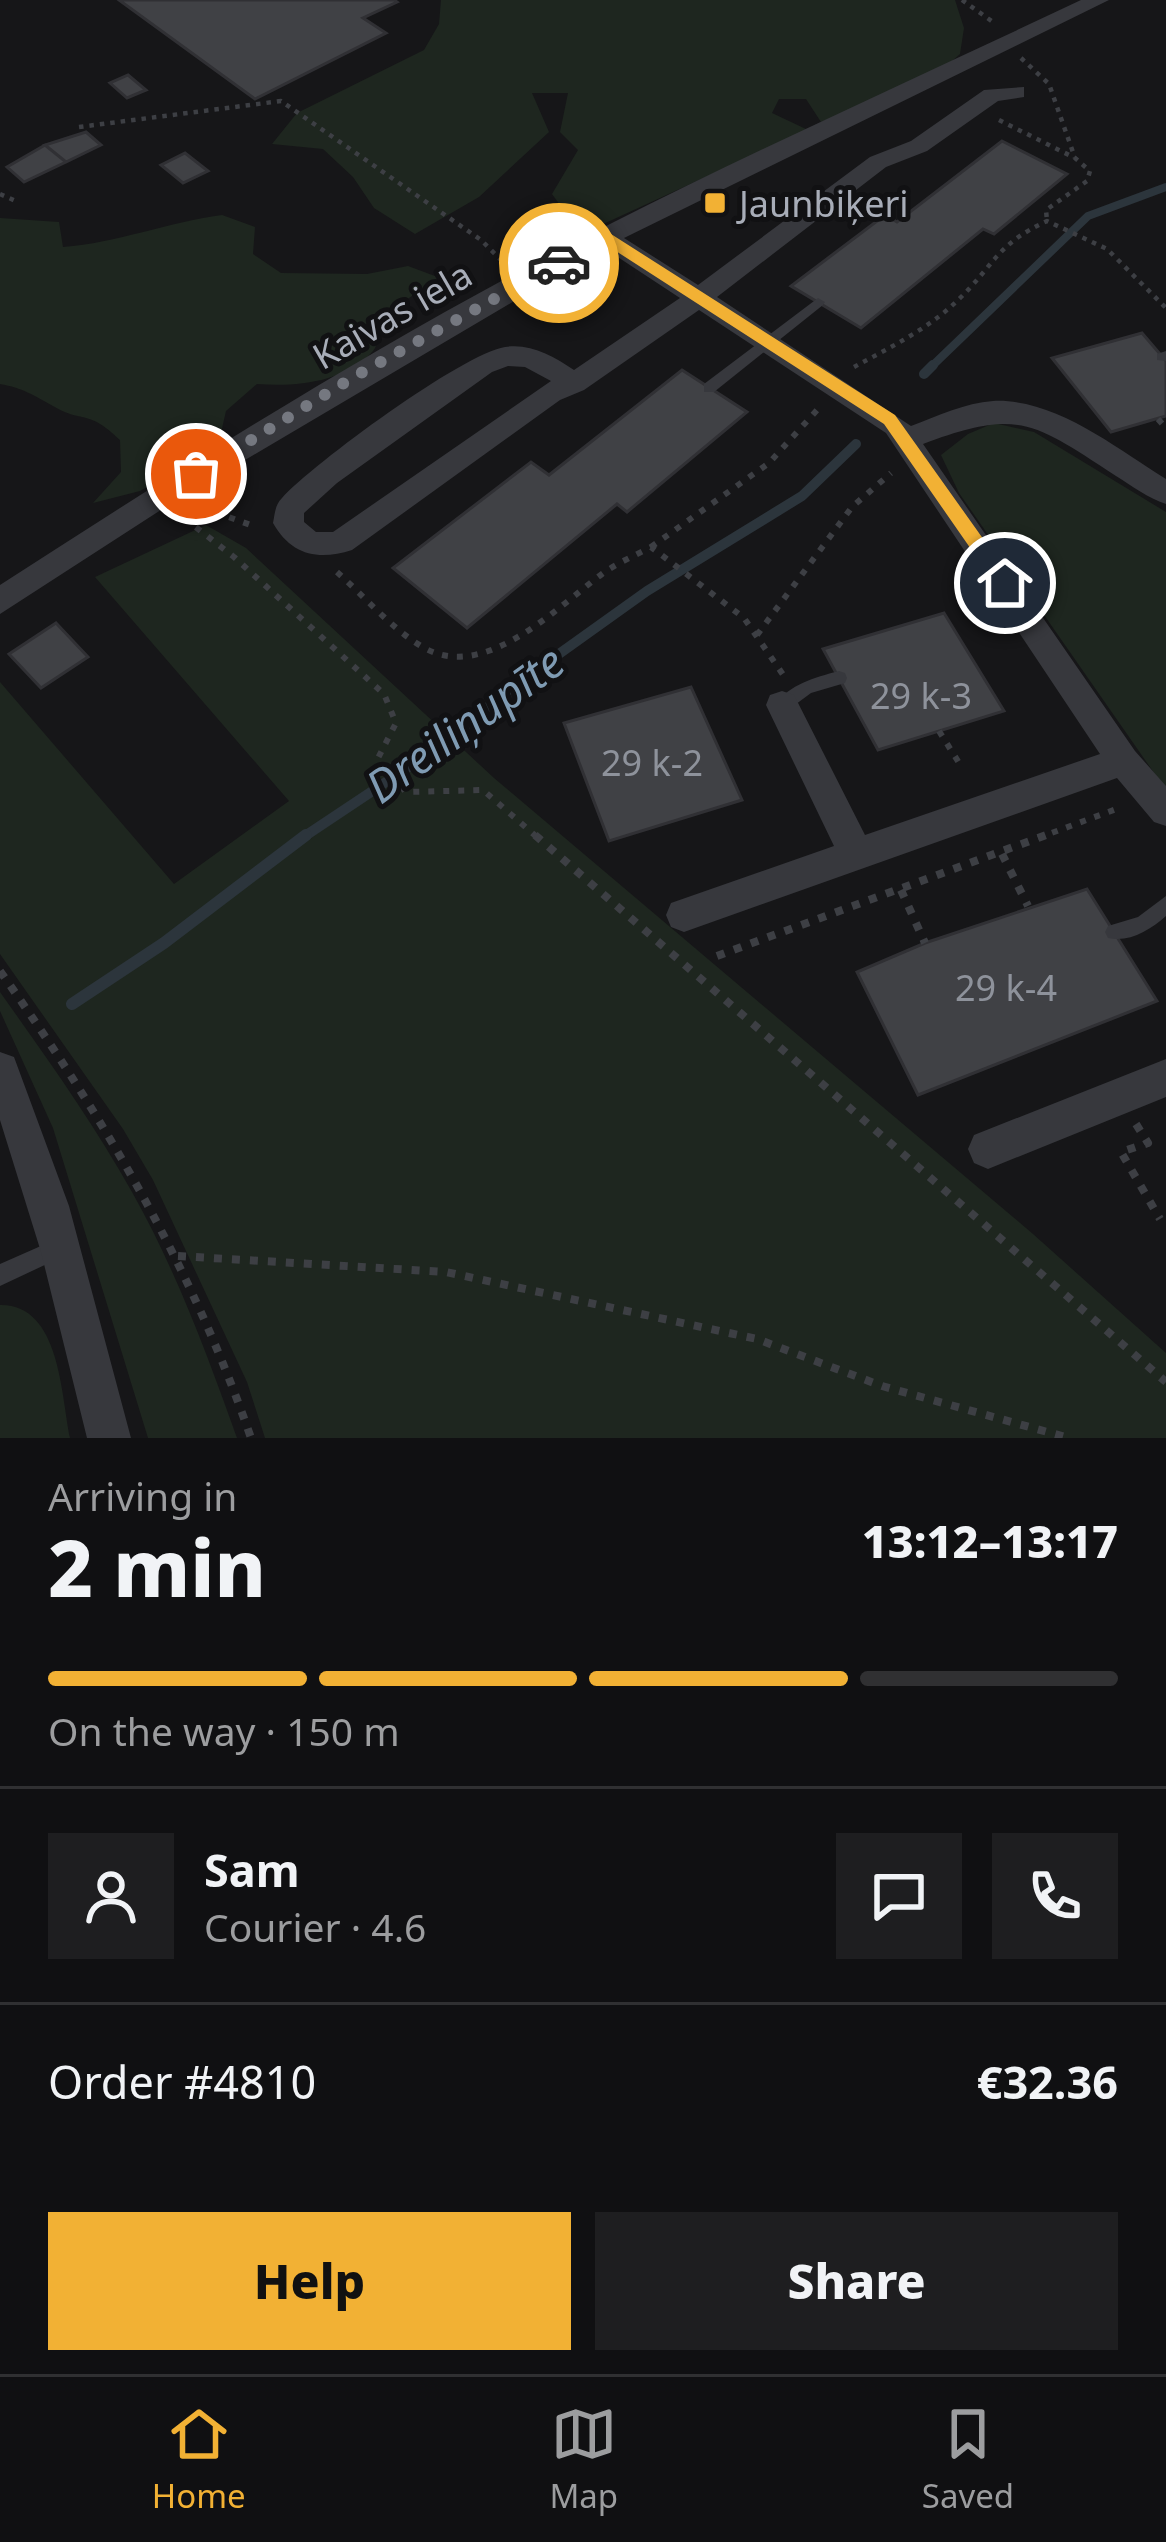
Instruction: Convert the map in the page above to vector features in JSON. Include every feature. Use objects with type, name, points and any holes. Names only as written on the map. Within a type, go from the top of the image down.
[{"type":"street","name":"Kaivas iela","points":[[0,601],[352,378],[605,237],[1098,0]]},
{"type":"street","points":[[574,382],[536,357],[500,355],[327,475],[290,508],[288,523],[301,540],[312,545],[341,542],[550,393],[574,382],[698,298],[878,161],[919,146],[992,95],[1016,92]]},
{"type":"street","points":[[605,237],[890,420],[907,454],[1124,761],[1160,804]]},
{"type":"street","points":[[907,454],[993,410],[1012,412],[1038,420],[1166,493]]},
{"type":"street","points":[[782,705],[856,854]]},
{"type":"street","points":[[684,915],[1124,761]]},
{"type":"street","points":[[0,1071],[17,1109],[60,1248],[110,1438]]},
{"type":"street","points":[[988,1149],[1166,1078]]},
{"type":"lane","points":[[710,388],[818,302]]},
{"type":"lane","points":[[782,705],[806,687],[839,678]]},
{"type":"lane","points":[[1114,932],[1143,924],[1166,904]]},
{"type":"lane","points":[[0,1276],[60,1248]]},
{"type":"path","points":[[962,0],[1049,84],[1075,158]]},
{"type":"path","points":[[79,127],[281,100],[481,240],[524,282]]},
{"type":"path","points":[[973,108],[1075,158],[1090,171],[1087,181],[1046,210],[1046,221]]},
{"type":"path","points":[[0,194],[18,202]]},
{"type":"path","points":[[1058,226],[1125,263],[1164,304]]},
{"type":"path","points":[[1158,418],[1166,428]]},
{"type":"path","points":[[757,634],[784,608],[823,544],[868,489],[907,454]]},
{"type":"path","points":[[157,498],[227,514],[261,531]]},
{"type":"path","points":[[157,498],[234,557],[384,694],[396,723],[377,760],[406,792],[483,790],[1166,1382]]},
{"type":"path","points":[[332,568],[424,648],[438,655],[461,656],[487,651],[518,636],[610,568],[651,547],[730,605],[757,634],[788,683],[782,705]]},
{"type":"path","points":[[939,730],[961,766]]},
{"type":"path","points":[[717,956],[1001,854],[1160,804]]},
{"type":"path","points":[[1001,854],[1028,905]]},
{"type":"path","points":[[901,890],[925,943]]},
{"type":"path","points":[[0,971],[80,1082],[178,1256],[251,1438]]},
{"type":"path","points":[[1135,1120],[1148,1143],[1121,1152],[1160,1219]]},
{"type":"path","points":[[178,1256],[446,1272],[757,1340],[882,1386],[1069,1438]]},
{"type":"shaded area","points":[[441,0],[955,0],[964,28],[960,54],[934,77],[821,122],[806,99],[779,99],[772,113],[808,130],[601,225],[568,216],[552,194],[578,150],[560,132],[568,93],[532,93],[549,132],[479,197],[415,234],[374,208],[353,177],[323,149],[272,144],[297,113],[424,50],[439,24]]},
{"type":"shaded area","points":[[222,215],[255,227],[253,254],[281,273],[367,274],[408,266],[443,279],[395,310],[375,348],[361,362],[318,381],[257,384],[226,411],[218,446],[140,491],[93,503],[121,472],[120,440],[92,420],[0,384],[0,218],[59,222],[63,247]]},
{"type":"shaded area","points":[[994,423],[1034,432],[1166,512],[1166,790],[959,493],[941,455],[968,434]]},
{"type":"shaded area","points":[[206,525],[246,548],[494,778],[1033,1234],[1166,1353],[1166,1438],[265,1438],[247,1382],[153,1180],[123,1129],[0,954],[0,682],[174,884],[289,801],[95,577]]},
{"type":"shaded area","points":[[0,992],[85,1115],[148,1222],[190,1313],[237,1438],[148,1438],[53,1128],[0,1011]]},
{"type":"shaded area","points":[[0,1305],[20,1309],[46,1335],[60,1376],[70,1438],[0,1438]]},
{"type":"building","points":[[119,0],[397,2],[363,18],[386,33],[255,99]]},
{"type":"building","points":[[128,75],[146,90],[127,98],[110,83]]},
{"type":"building","points":[[86,132],[101,145],[66,162],[45,145]]},
{"type":"building","points":[[1002,141],[1067,174],[994,234],[983,229],[861,328],[791,286],[885,215],[897,222]]},
{"type":"building","points":[[45,145],[66,162],[24,182],[7,167]]},
{"type":"building","points":[[185,153],[208,171],[183,183],[161,165]]},
{"type":"building","points":[[1142,333],[1166,361],[1166,416],[1111,432],[1052,358]]},
{"type":"building","points":[[682,370],[747,412],[627,512],[617,504],[467,628],[393,568],[531,462],[549,475]]},
{"type":"building","points":[[944,613],[1004,711],[878,750],[823,649]]},
{"type":"building","points":[[56,623],[88,657],[41,688],[9,654]]},
{"type":"building","points":[[691,687],[742,800],[609,841],[564,723]]},
{"type":"building","points":[[1087,889],[1157,1001],[918,1095],[857,972],[925,943]]},
{"type":"waterway","name":"Dreiliņupīte","points":[[930,368],[1088,216],[1166,187]]},
{"type":"waterway","name":"Dreiliņupīte","points":[[930,368],[933,365]]},
{"type":"waterway","name":"Dreiliņupīte","points":[[924,374],[930,368]]},
{"type":"waterway","name":"Dreiliņupīte","points":[[302,838],[452,738],[503,694],[647,591],[802,496],[856,444]]},
{"type":"waterway","name":"Dreiliņupīte","points":[[302,838],[306,835]]},
{"type":"waterway","name":"Dreiliņupīte","points":[[72,1004],[164,943],[302,838]]},
{"type":"way so far","points":[[196,474],[352,378],[559,263]]},
{"type":"place","name":"Jaunbiķeri","points":[[715,203]]},
{"type":"route","points":[[559,263],[605,237],[890,420],[1005,583]]}]
